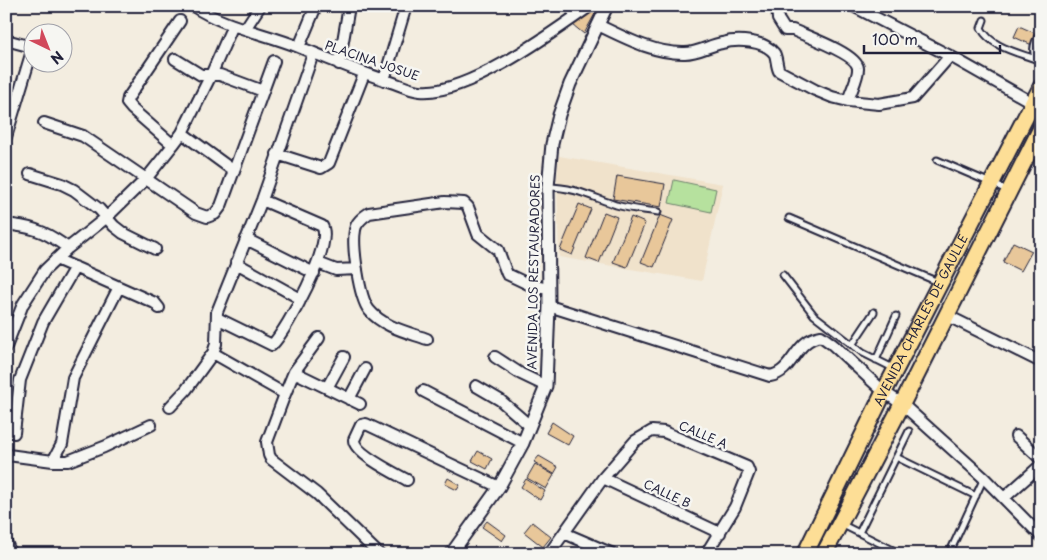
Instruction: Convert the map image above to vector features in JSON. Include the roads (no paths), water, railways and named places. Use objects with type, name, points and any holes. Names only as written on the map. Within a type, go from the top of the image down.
[{"type":"main road","name":"AVENIDA CHARLES DE GAULLE","points":[[805,554],[884,392],[1041,87]]},
{"type":"main road","name":"AVENIDA CHARLES DE GAULLE","points":[[824,554],[1041,128]]},
{"type":"street","name":"PLACINA JOSUE","points":[[193,6],[208,16],[300,47],[364,74],[418,91],[432,91],[452,86],[487,71],[539,42],[590,6]]},
{"type":"street","points":[[246,29],[260,6]]},
{"type":"street","points":[[300,47],[316,6]]},
{"type":"street","points":[[384,80],[406,6]]},
{"type":"street","points":[[571,6],[575,16]]},
{"type":"street","name":"AVENIDA LOS RESTAURADORES","points":[[452,554],[499,487],[523,443],[546,386],[549,306],[548,187],[552,144],[559,115],[570,84],[608,6]]},
{"type":"street","points":[[777,6],[778,19],[785,30],[793,30],[846,54],[856,62],[858,69],[848,101]]},
{"type":"street","points":[[853,6],[950,56],[1033,103]]},
{"type":"street","points":[[339,64],[348,12]]},
{"type":"street","points":[[173,145],[127,104],[128,98],[180,22]]},
{"type":"street","points":[[6,347],[24,304],[45,270],[68,248],[107,217],[146,179],[182,133],[211,76],[233,25]]},
{"type":"street","points":[[598,25],[635,43],[662,50],[686,53],[724,42],[744,41],[757,44],[770,49],[775,54],[778,71],[814,90],[848,101],[879,104],[913,98],[950,56]]},
{"type":"street","points":[[6,40],[28,46],[32,51],[7,130]]},
{"type":"street","points":[[170,408],[197,376],[213,353],[216,344],[217,318],[220,304],[262,200],[313,54]]},
{"type":"street","points":[[175,59],[201,75],[220,75],[263,91]]},
{"type":"street","points":[[44,122],[83,136],[196,213],[207,218],[215,214],[221,206],[274,61]]},
{"type":"street","points":[[277,154],[321,168],[329,163],[364,74]]},
{"type":"street","points":[[182,133],[234,171]]},
{"type":"street","points":[[30,174],[62,184],[74,190],[123,233],[155,249]]},
{"type":"street","points":[[217,318],[272,345],[301,299],[316,268],[325,232],[322,226],[262,200]]},
{"type":"street","points":[[427,339],[395,329],[379,319],[369,309],[362,297],[357,269],[355,230],[363,217],[370,213],[445,202],[462,202],[468,208],[478,234],[498,250],[507,274],[528,284],[548,289]]},
{"type":"street","points":[[14,224],[35,228],[68,248]]},
{"type":"street","points":[[246,240],[316,268],[336,270],[357,269]]},
{"type":"street","points":[[56,259],[155,304],[159,308]]},
{"type":"street","points":[[236,263],[301,299]]},
{"type":"street","points":[[14,433],[20,380],[43,322],[75,267]]},
{"type":"street","points":[[53,461],[62,444],[73,378],[119,287]]},
{"type":"street","points":[[549,306],[770,376],[777,375],[783,371],[803,344],[812,338],[821,336],[884,392],[902,404],[984,478],[1041,536]]},
{"type":"street","points":[[946,315],[1041,362]]},
{"type":"street","points":[[319,338],[294,372],[267,442],[270,457],[321,498],[379,554]]},
{"type":"street","points":[[213,353],[285,394]]},
{"type":"street","points":[[327,388],[344,357]]},
{"type":"street","points":[[495,357],[520,374],[546,386]]},
{"type":"street","points":[[350,399],[365,369]]},
{"type":"street","points":[[294,372],[360,404]]},
{"type":"street","points":[[476,386],[500,400],[530,426]]},
{"type":"street","points":[[423,391],[523,443]]},
{"type":"street","points":[[407,480],[381,465],[356,447],[354,440],[361,425],[366,424],[499,487]]},
{"type":"street","points":[[6,453],[8,455],[53,461],[68,461],[151,425]]},
{"type":"street","name":"CALLE A","points":[[549,554],[603,478],[635,441],[652,431],[664,432],[747,467],[748,477],[735,507],[706,554]]},
{"type":"street","points":[[1016,436],[1041,459]]},
{"type":"street","points":[[1004,498],[1041,465]]},
{"type":"street","name":"CALLE B","points":[[603,478],[720,533]]},
{"type":"street","points":[[564,533],[613,554]]},
{"type":"street","points":[[6,542],[12,554]]},
{"type":"lane","points":[[984,20],[981,28],[986,38],[1041,63]]},
{"type":"lane","points":[[1035,59],[1033,46],[1041,32]]},
{"type":"lane","points":[[937,160],[1009,191]]},
{"type":"lane","points":[[548,187],[564,187],[630,208],[658,212]]},
{"type":"lane","points":[[789,218],[940,283]]},
{"type":"lane","points":[[783,275],[814,315],[852,345],[876,360],[896,369]]},
{"type":"lane","points":[[852,345],[874,312]]},
{"type":"lane","points":[[876,360],[896,316]]},
{"type":"lane","points":[[859,533],[908,431]]},
{"type":"lane","points":[[896,457],[976,496]]},
{"type":"lane","points":[[949,554],[984,478]]},
{"type":"lane","points":[[840,523],[901,554]]}]
